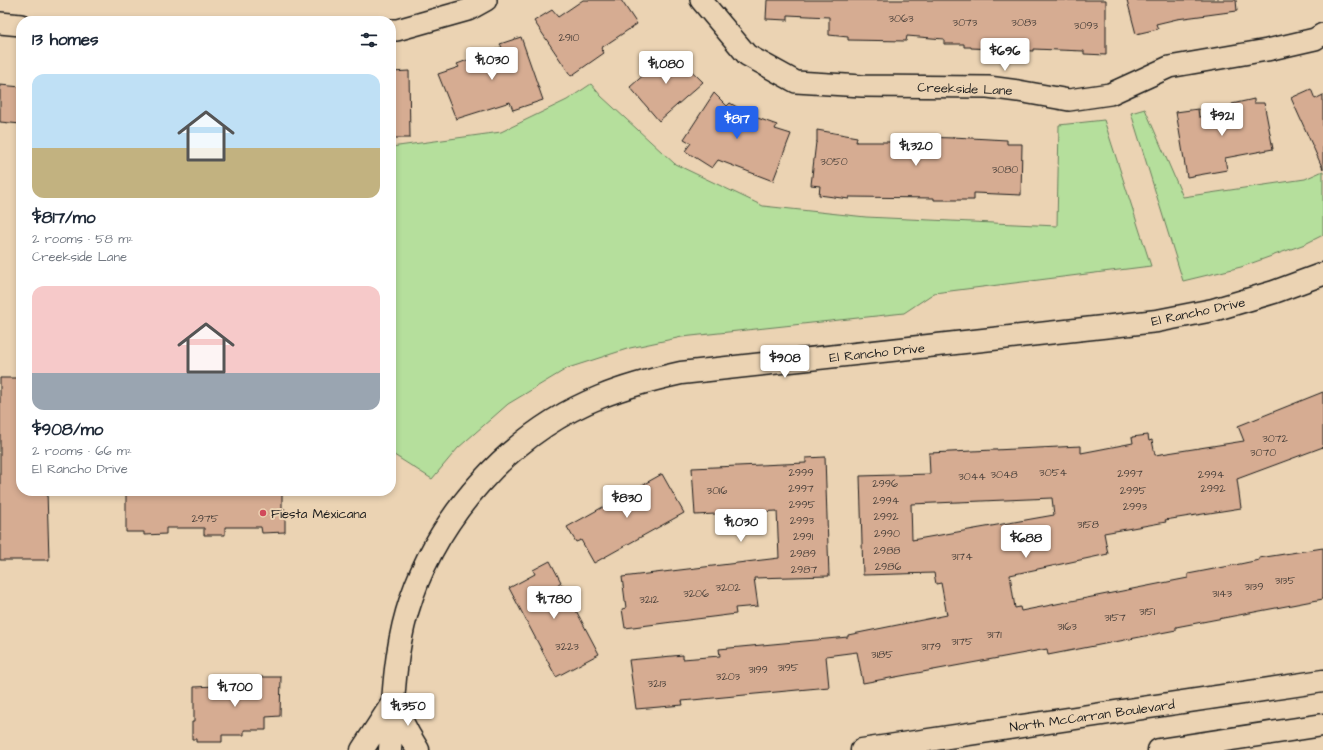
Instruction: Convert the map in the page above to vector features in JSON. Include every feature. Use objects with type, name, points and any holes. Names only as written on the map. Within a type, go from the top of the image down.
[{"type":"main road","name":"El Rancho Drive","points":[[390,750],[397,658],[407,612],[424,568],[443,532],[468,497],[497,465],[529,438],[565,414],[600,397],[640,382],[681,373],[1157,321],[1221,307],[1274,292],[1323,274]]},
{"type":"main road","name":"North McCarran Boulevard","points":[[862,750],[1323,680]]},
{"type":"main road","points":[[362,750],[393,703]]},
{"type":"main road","points":[[393,703],[418,750]]},
{"type":"main road","points":[[1159,750],[1323,725]]},
{"type":"street","points":[[396,30],[468,10],[486,0]]},
{"type":"street","name":"Creekside Lane","points":[[701,0],[747,54],[796,82],[862,86],[988,87],[1018,90],[1069,100],[1110,94],[1169,67],[1267,50],[1315,39],[1323,34]]},
{"type":"street","points":[[0,23],[16,25]]},
{"type":"green space","points":[[591,84],[601,96],[675,164],[763,206],[866,217],[1057,226],[1059,125],[1104,120],[1151,266],[934,293],[904,313],[682,337],[630,348],[568,368],[508,404],[458,448],[432,479],[396,456],[396,146],[501,132],[567,100]]},
{"type":"green space","points":[[1145,109],[1183,197],[1305,179],[1323,171],[1323,235],[1305,244],[1241,267],[1183,281],[1131,113]]},
{"type":"building","points":[[583,0],[621,0],[637,24],[601,48],[604,53],[571,76],[534,21],[552,10],[558,17]]},
{"type":"building","points":[[767,0],[1106,0],[1106,55],[1084,54],[1084,51],[1033,49],[1033,51],[971,48],[964,47],[964,44],[944,44],[944,39],[907,36],[906,41],[848,40],[848,37],[829,35],[829,17],[788,15],[788,20],[766,19]]},
{"type":"building","points":[[1127,0],[1236,0],[1237,11],[1177,19],[1156,24],[1158,29],[1136,34]]},
{"type":"building","points":[[521,37],[543,100],[513,110],[510,102],[456,119],[438,74],[459,67],[457,64],[502,47],[500,44]]},
{"type":"building","points":[[671,51],[703,82],[659,121],[630,87]]},
{"type":"building","points":[[409,71],[410,138],[396,138],[396,72]]},
{"type":"building","points":[[0,85],[16,87],[16,124],[0,122]]},
{"type":"building","points":[[1311,89],[1315,99],[1323,95],[1323,169],[1291,98]]},
{"type":"building","points":[[714,93],[727,106],[730,103],[752,116],[777,125],[775,129],[791,134],[773,181],[718,160],[712,168],[685,151],[691,143],[684,139]]},
{"type":"building","points":[[1254,99],[1254,103],[1264,103],[1273,149],[1225,158],[1227,170],[1187,177],[1176,112],[1198,109],[1199,117],[1234,113],[1232,104]]},
{"type":"building","points":[[817,130],[857,137],[856,142],[891,142],[891,136],[1007,140],[1007,144],[1022,144],[1021,195],[974,193],[974,200],[934,200],[934,198],[849,197],[849,199],[819,195],[820,186],[811,185],[817,142]]},
{"type":"building","points":[[0,378],[16,378],[16,496],[47,496],[49,560],[0,560]]},
{"type":"building","points":[[1323,392],[1323,447],[1237,479],[1241,508],[1165,520],[1166,522],[1104,533],[1108,554],[1010,575],[1015,608],[1020,607],[1021,611],[1188,578],[1188,574],[1259,560],[1259,558],[1323,548],[1323,599],[1176,627],[1176,630],[1048,655],[1047,649],[863,683],[857,652],[826,656],[829,687],[682,701],[683,705],[636,709],[629,660],[683,655],[683,659],[720,656],[719,649],[848,637],[848,635],[947,615],[941,583],[936,584],[934,573],[863,575],[860,476],[930,474],[929,453],[1081,446],[1081,453],[1133,443],[1132,437],[1148,435],[1149,441],[1152,440],[1155,455],[1244,441],[1238,426]],"holes":[[[1052,498],[1054,515],[912,540],[911,504]]]},
{"type":"building","points":[[825,457],[829,576],[754,578],[758,606],[735,608],[736,614],[625,628],[622,609],[626,608],[622,577],[779,558],[777,511],[695,515],[692,468],[806,463],[806,458]]},
{"type":"building","points":[[662,474],[684,513],[594,563],[581,540],[576,542],[567,527]]},
{"type":"building","points":[[126,496],[282,496],[282,509],[285,509],[285,532],[262,533],[261,527],[225,527],[225,535],[204,535],[204,528],[166,528],[166,534],[144,535],[144,532],[126,532]]},
{"type":"building","points":[[550,561],[561,582],[557,585],[562,584],[599,654],[556,677],[509,588],[535,574],[533,570]]},
{"type":"building","points":[[257,677],[281,677],[280,716],[266,717],[266,730],[244,730],[244,735],[222,735],[222,742],[196,742],[196,739],[192,739],[192,722],[194,722],[194,687],[217,686],[217,680],[257,680]]},
{"type":"place","name":"Fiesta Méxicana","points":[[263,513]]}]
